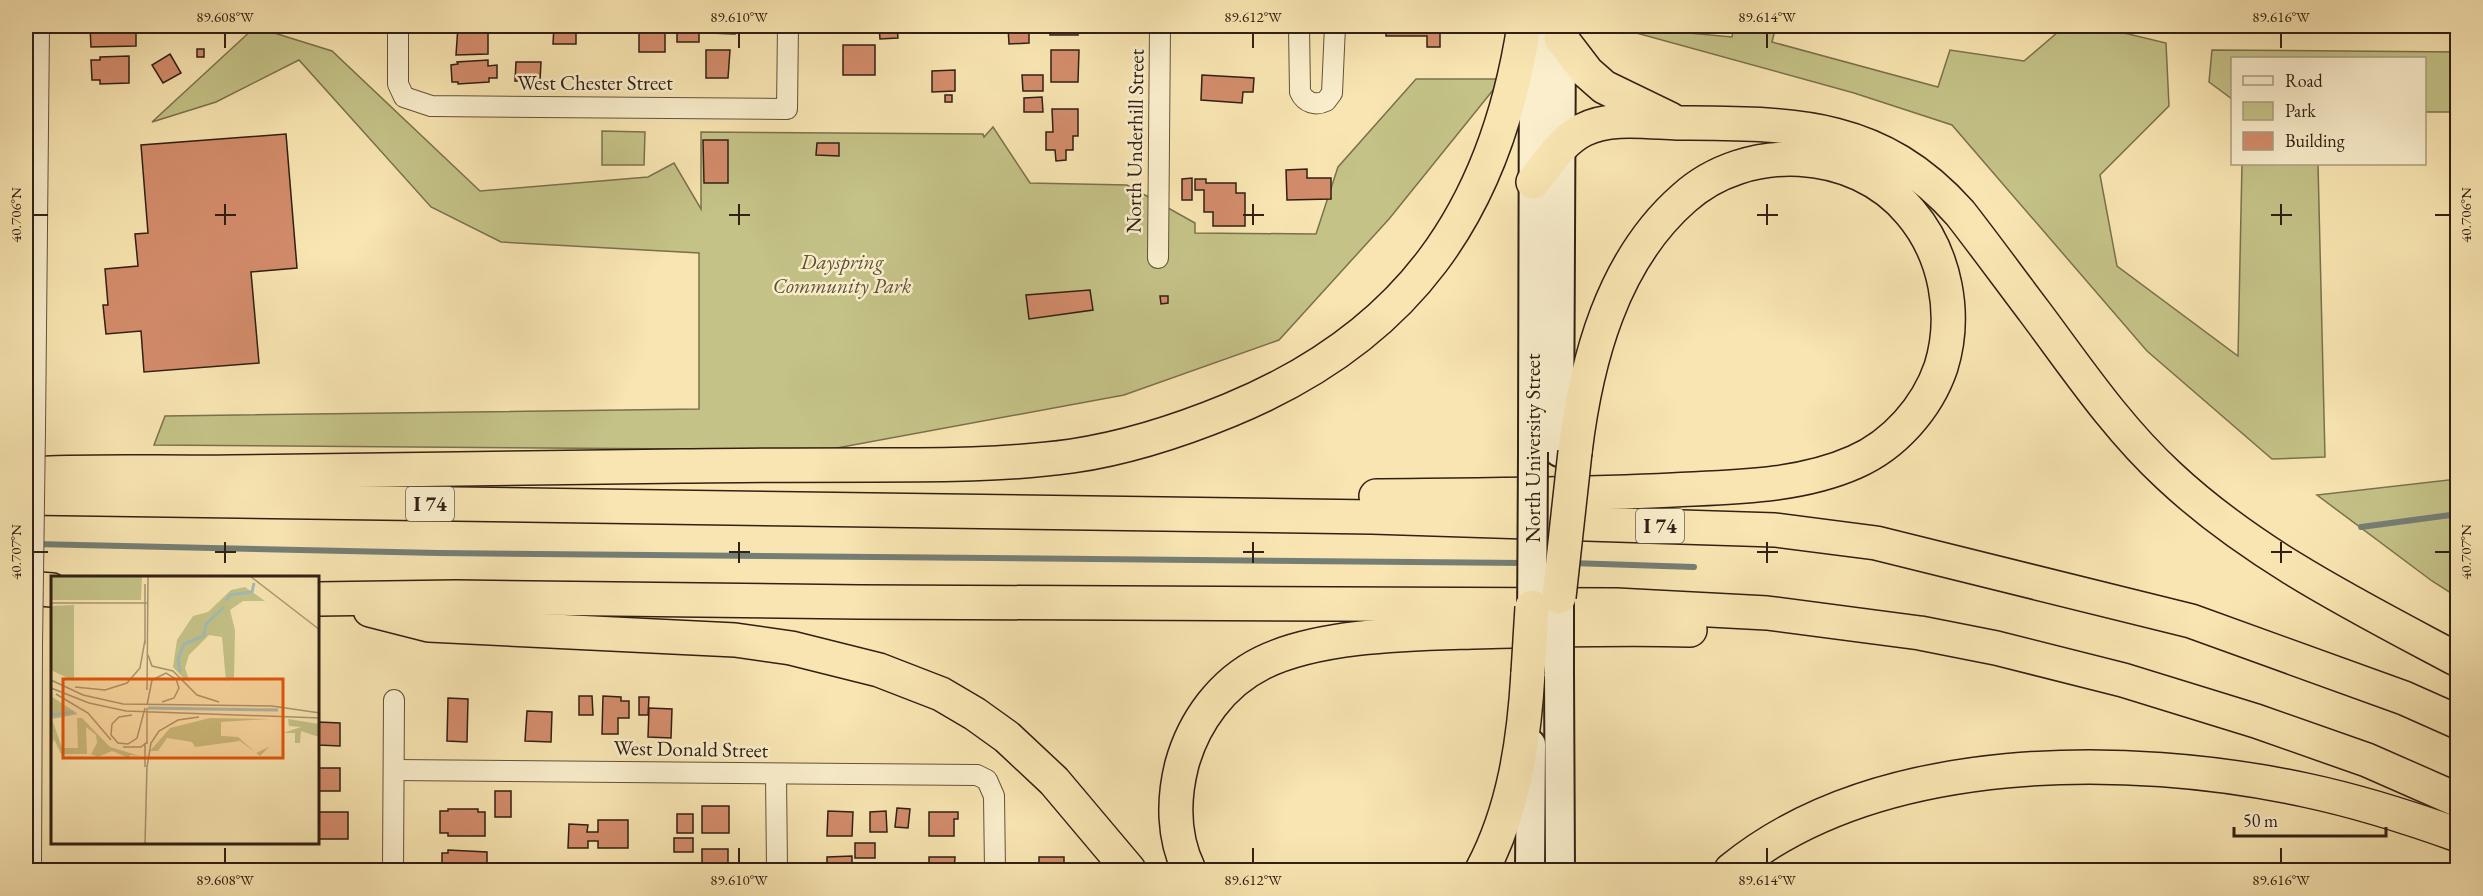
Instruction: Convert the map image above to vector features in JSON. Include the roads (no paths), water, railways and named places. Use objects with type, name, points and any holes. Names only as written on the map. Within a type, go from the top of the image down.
[{"type":"highway","points":[[26,474],[516,467],[931,465],[1048,459],[1089,453],[1146,440],[1238,406],[1306,374],[1352,342],[1397,303],[1443,246],[1482,181],[1507,109],[1524,26]]},
{"type":"highway","points":[[1552,30],[1587,72],[1604,87],[1677,123]]},
{"type":"highway","points":[[1533,182],[1560,148],[1576,134],[1594,126],[1623,122],[1775,125],[1821,131],[1857,140],[1910,167],[1938,189],[1960,213],[2088,386],[2148,455],[2179,486],[2249,541],[2457,660]]},
{"type":"highway","points":[[834,510],[1248,498],[1600,493],[1770,483],[1826,472],[1868,456],[1895,437],[1923,403],[1938,375],[1946,342],[1947,299],[1938,260],[1920,225],[1904,206],[1875,183],[1845,168],[1819,162],[1787,159],[1756,161],[1721,174],[1699,186],[1670,210],[1650,234],[1626,272],[1595,347],[1581,411],[1556,452],[1546,602],[1540,673],[1523,729],[1513,786],[1496,842],[1482,870]]},
{"type":"highway","name":"I 74","points":[[26,498],[1372,517],[1775,530],[1876,543],[2191,621],[2404,698],[2457,722]]},
{"type":"highway","points":[[26,588],[51,590]]},
{"type":"highway","points":[[321,599],[456,597],[860,602],[1616,605],[1787,615],[1920,633],[1996,648],[2123,680],[2256,721],[2367,760],[2457,800]]},
{"type":"highway","points":[[321,599],[429,625],[735,640],[791,648],[879,670],[941,694],[1007,736],[1054,782],[1129,870]]},
{"type":"highway","points":[[1189,870],[1178,833],[1176,796],[1185,754],[1194,731],[1213,703],[1229,687],[1263,663],[1292,652],[1331,643],[1408,635],[1595,629],[1816,633],[1996,648]]},
{"type":"highway","points":[[1731,870],[1794,829],[1861,801],[1952,778],[2040,769],[2140,770],[2241,779],[2338,798],[2457,835]]},
{"type":"main road","name":"North University Street","points":[[1552,30],[1560,148],[1556,452]]},
{"type":"main road","name":"North University Street","points":[[1552,30],[1533,182],[1556,452]]},
{"type":"main road","points":[[1530,870],[1540,673]]},
{"type":"main road","points":[[1540,673],[1560,870]]},
{"type":"street","points":[[31,870],[39,26]]},
{"type":"street","name":"West Chester Street","points":[[398,26],[398,84],[404,97],[431,106],[787,109],[788,26]]},
{"type":"street","name":"North Underhill Street","points":[[1158,258],[1161,26]]},
{"type":"street","points":[[1299,26],[1300,92],[1304,98],[1314,103],[1323,102],[1332,93],[1335,26]]},
{"type":"street","points":[[393,870],[394,700]]},
{"type":"street","name":"West Donald Street","points":[[394,770],[969,774],[987,780],[994,796],[995,870]]},
{"type":"street","points":[[776,774],[777,870]]},
{"type":"waterway","points":[[2361,527],[2458,514]]},
{"type":"waterway","points":[[35,544],[439,553],[1525,563]]},
{"type":"waterway","points":[[1571,563],[1694,567]]},
{"type":"park label","name":"Dayspring Community Park","points":[[842,274]]}]
